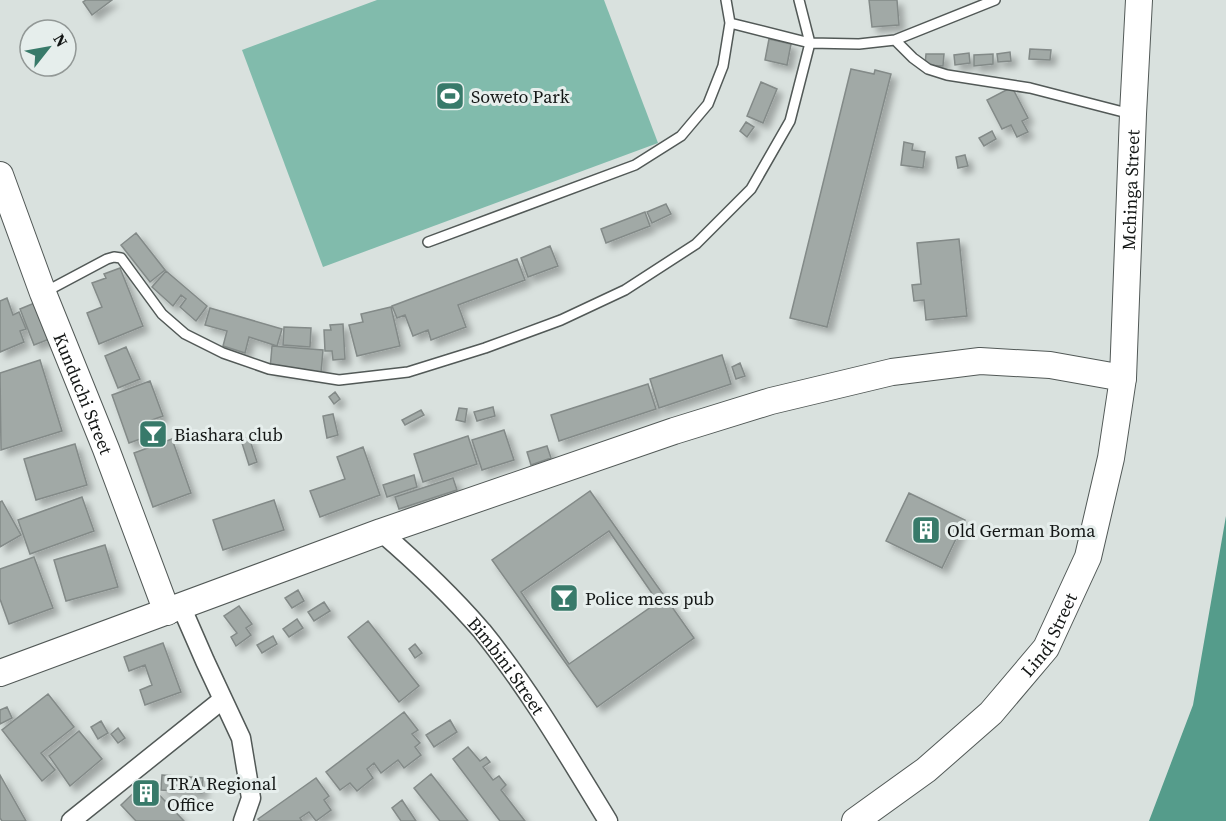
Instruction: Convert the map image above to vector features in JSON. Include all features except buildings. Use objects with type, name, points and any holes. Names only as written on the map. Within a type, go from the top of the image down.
[{"type":"main road","name":"Mchinga Street","points":[[1123,378],[1139,0]]},
{"type":"main road","name":"Kunduchi Street","points":[[0,175],[7,215],[43,293],[174,609]]},
{"type":"main road","points":[[0,674],[381,532],[674,431],[771,401],[892,372],[980,361],[1050,365],[1123,378]]},
{"type":"main road","name":"Lindi Street","points":[[855,821],[926,771],[991,713],[1046,648],[1088,557],[1111,458],[1123,378]]},
{"type":"street","name":"Bimbini Street","points":[[381,532],[431,576],[482,631],[522,685],[608,821]]},
{"type":"street","name":"Kunduchi Street","points":[[174,609],[241,738],[251,798],[243,821]]},
{"type":"street","points":[[71,821],[222,700]]},
{"type":"lane","points":[[429,242],[635,165],[681,136],[708,104],[723,66],[730,23],[726,0]]},
{"type":"lane","points":[[43,293],[106,259],[120,258],[162,314],[185,334],[223,353],[269,369],[339,380],[408,372],[485,348],[561,320],[625,291],[696,244],[751,189],[790,121],[810,43],[799,0]]},
{"type":"lane","points":[[730,23],[810,43],[859,44],[895,40],[996,0]]},
{"type":"lane","points":[[895,40],[928,69],[947,75],[1030,88],[1133,114]]},
{"type":"shaded area","name":"Soweto Park","points":[[377,0],[604,0],[658,143],[323,267],[242,50]]},
{"type":"shaded area","points":[[1226,516],[1226,821],[1149,821],[1193,705]]},
{"type":"place","name":"Soweto Park","points":[[450,96]]},
{"type":"place","name":"Biashara club","points":[[153,434]]},
{"type":"place","name":"Old German Boma","points":[[926,530]]},
{"type":"place","name":"Police mess pub","points":[[564,598]]},
{"type":"place","name":"TRA Regional Office","points":[[146,793]]}]
